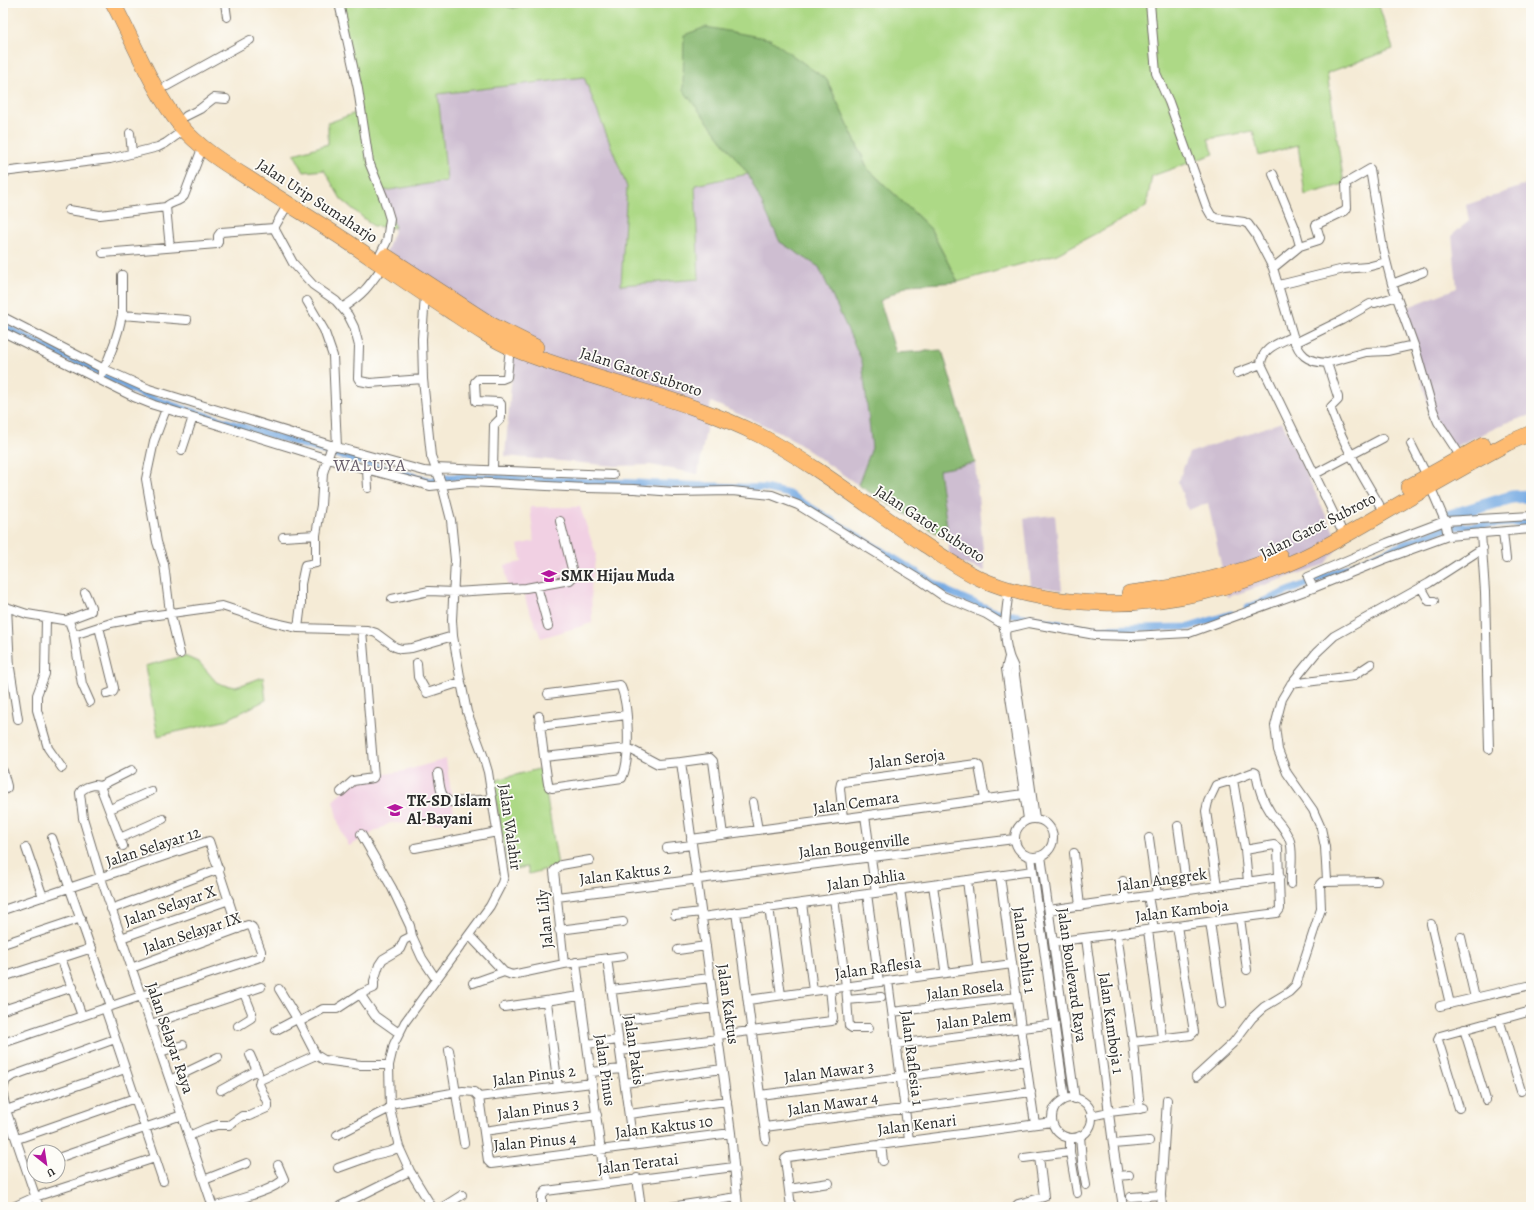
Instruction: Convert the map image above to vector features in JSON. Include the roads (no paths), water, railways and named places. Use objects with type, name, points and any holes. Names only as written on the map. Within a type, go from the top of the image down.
[{"type":"highway","name":"Jalan Urip Sumaharjo","points":[[113,3],[161,96],[203,146],[226,164],[288,204],[498,328],[563,362]]},
{"type":"highway","name":"Jalan Urip Sumaharjo","points":[[124,3],[185,123],[198,130],[231,155],[382,259],[426,295],[483,332],[510,347],[563,362]]},
{"type":"highway","name":"Jalan Gatot Subroto","points":[[563,362],[703,400],[751,421],[836,471],[915,528],[990,573],[1014,581],[1053,589],[1102,594],[1165,589],[1220,577],[1247,568],[1300,548],[1340,527],[1378,504],[1531,433]]},
{"type":"highway","name":"Jalan Gatot Subroto","points":[[563,362],[700,409],[747,429],[795,456],[963,570],[981,579],[1009,590],[1047,597],[1101,603],[1134,603],[1168,599],[1223,587],[1264,574],[1300,559],[1342,537],[1428,481],[1461,457],[1501,436],[1531,423]]},
{"type":"street","points":[[225,3],[227,17]]},
{"type":"street","points":[[339,3],[358,89],[369,162],[390,218],[387,241],[382,259],[362,293],[342,308]]},
{"type":"street","points":[[1150,3],[1156,73],[1169,102],[1207,208],[1211,215],[1215,218],[1238,220],[1248,224],[1256,235],[1273,268],[1294,340],[1304,357],[1309,360],[1327,363],[1366,352],[1387,351],[1414,345]]},
{"type":"street","points":[[167,86],[250,40]]},
{"type":"street","points":[[3,172],[110,159],[158,147],[173,138],[185,123],[214,98],[226,99]]},
{"type":"street","points":[[130,133],[132,153]]},
{"type":"street","points":[[69,210],[100,215],[166,207],[182,200],[203,146]]},
{"type":"street","points":[[1273,268],[1300,246],[1319,240],[1320,238],[1316,224],[1345,211],[1347,208],[1346,183],[1370,169],[1383,249],[1392,284],[1414,345],[1433,410],[1438,422],[1461,457]]},
{"type":"street","points":[[1273,174],[1295,228],[1300,246]]},
{"type":"street","points":[[274,228],[288,204]]},
{"type":"street","points":[[166,207],[170,248]]},
{"type":"street","points":[[103,253],[217,244],[218,236],[221,232],[274,228]]},
{"type":"street","points":[[274,228],[293,263],[320,291],[328,294],[336,301],[354,327],[359,346],[358,378],[360,381],[370,382],[423,379]]},
{"type":"street","points":[[1279,286],[1344,269],[1367,268],[1386,262]]},
{"type":"street","points":[[1392,284],[1423,272]]},
{"type":"street","points":[[101,374],[119,331],[122,315],[122,275]]},
{"type":"street","name":"Jalan Walahir","points":[[426,295],[422,332],[423,379],[428,440],[431,456],[442,484],[451,520],[456,560],[452,620],[453,636],[460,682],[467,712],[488,772],[504,876],[490,906],[405,1022],[394,1044],[389,1064],[390,1106],[399,1147],[410,1171],[431,1207]]},
{"type":"street","points":[[1340,527],[1261,364],[1261,358],[1268,350],[1342,320],[1373,303],[1396,296]]},
{"type":"street","points":[[298,628],[302,578],[305,565],[316,563],[316,535],[321,505],[322,482],[332,450],[333,356],[324,330],[307,300]]},
{"type":"street","points":[[122,315],[187,320]]},
{"type":"street","points":[[3,317],[101,374],[134,397],[193,417],[332,450],[424,471],[674,492],[739,492],[777,496],[798,505],[920,580],[943,596],[986,614],[1004,625],[1030,623],[1095,635],[1132,636],[1189,633],[1382,560],[1447,528],[1481,533],[1531,529]]},
{"type":"street","points":[[3,332],[101,374],[332,450],[367,470],[430,486],[493,470],[505,477],[613,475]]},
{"type":"street","points":[[493,470],[494,426],[501,418],[501,404],[498,402],[476,401],[475,382],[478,379],[502,379],[507,377],[510,347]]},
{"type":"street","points":[[1327,363],[1338,397],[1338,400],[1331,407],[1331,410],[1351,454],[1378,504]]},
{"type":"street","points":[[1237,373],[1261,364]]},
{"type":"street","points":[[166,409],[154,441],[146,478],[158,542],[164,564],[170,612],[180,654]]},
{"type":"street","points":[[182,450],[193,417]]},
{"type":"street","points":[[1315,474],[1383,438]]},
{"type":"street","points":[[1411,444],[1447,528]]},
{"type":"street","points":[[367,470],[368,488]]},
{"type":"street","points":[[1312,587],[1308,578],[1387,543],[1447,528],[1531,516]]},
{"type":"street","points":[[392,599],[429,591],[454,592],[526,588],[567,580],[573,577],[560,521]]},
{"type":"street","points":[[1503,532],[1506,558]]},
{"type":"street","points":[[1481,533],[1483,548],[1489,749]]},
{"type":"street","points":[[283,537],[316,535]]},
{"type":"street","points":[[1326,882],[1324,847],[1321,828],[1313,810],[1287,773],[1278,750],[1275,726],[1282,699],[1291,684],[1316,653],[1334,636],[1421,587],[1483,548]]},
{"type":"street","points":[[537,586],[548,626]]},
{"type":"street","points":[[1421,587],[1430,601],[1434,601]]},
{"type":"street","points":[[1009,590],[1004,625],[1009,657],[1014,668],[1032,819]]},
{"type":"street","points":[[18,719],[6,651],[5,607],[46,618],[67,620],[91,611],[91,607],[85,593]]},
{"type":"street","points":[[74,635],[111,623],[170,612],[222,606],[270,622],[298,628],[362,630],[376,633],[394,647],[401,649],[412,648],[453,636]]},
{"type":"street","points":[[46,618],[45,674],[37,695],[37,710],[48,748],[62,768]]},
{"type":"street","points":[[67,620],[69,621],[74,635],[82,684],[90,702]]},
{"type":"street","points":[[99,627],[114,688],[113,692],[107,694]]},
{"type":"street","points":[[341,792],[353,781],[373,778],[374,776],[362,630]]},
{"type":"street","points":[[1009,657],[1006,669],[1024,794],[1032,819]]},
{"type":"street","points":[[417,663],[418,676],[427,693],[460,682]]},
{"type":"street","points":[[1291,684],[1353,676],[1371,664]]},
{"type":"street","points":[[539,716],[549,787],[552,788],[622,778],[628,748],[626,715],[621,686],[618,684],[548,694]]},
{"type":"street","points":[[540,726],[626,715]]},
{"type":"street","points":[[544,757],[628,748],[658,764],[710,758],[713,760],[723,835]]},
{"type":"street","name":"Jalan Kaktus","points":[[681,762],[727,1101],[738,1207]]},
{"type":"street","name":"Jalan Seroja","points":[[843,818],[840,788],[841,783],[843,782],[976,764],[979,766],[985,799]]},
{"type":"street","points":[[132,770],[100,786],[122,842],[162,819]]},
{"type":"street","points":[[3,771],[7,788],[3,791]]},
{"type":"street","points":[[1217,886],[1206,815],[1207,808],[1216,785],[1254,772],[1256,773],[1258,785],[1264,798],[1272,813],[1284,828],[1290,840],[1292,853],[1291,884]]},
{"type":"street","points":[[438,773],[442,795],[451,802],[492,799]]},
{"type":"street","points":[[1233,780],[1245,850],[1248,882]]},
{"type":"street","name":"Jalan Selayar Raya","points":[[100,786],[94,785],[82,790],[80,793],[83,818],[121,938],[213,1207]]},
{"type":"street","points":[[110,809],[151,791]]},
{"type":"street","name":"Jalan Cemara","points":[[667,848],[723,835],[1024,794]]},
{"type":"street","points":[[753,802],[758,830]]},
{"type":"street","points":[[865,816],[876,893]]},
{"type":"street","points":[[1032,819],[1044,820],[1050,826],[1054,834],[1053,843],[1049,851],[1041,856],[1031,857],[1023,854],[1017,848],[1014,839],[1020,824],[1032,819]]},
{"type":"street","points":[[1178,826],[1187,890]]},
{"type":"street","points":[[415,848],[497,832]]},
{"type":"street","points":[[361,834],[392,888],[410,926],[412,936],[422,958],[436,979]]},
{"type":"street","points":[[52,838],[92,948],[115,1039],[163,1181]]},
{"type":"street","points":[[1149,838],[1157,895]]},
{"type":"street","name":"Jalan Bougenville","points":[[696,880],[1014,839]]},
{"type":"street","name":"Jalan Selayar 12","points":[[101,878],[209,841],[220,869]]},
{"type":"street","points":[[1245,850],[1274,845],[1277,846],[1279,850],[1280,877]]},
{"type":"street","points":[[26,848],[43,897]]},
{"type":"street","points":[[1074,853],[1080,906]]},
{"type":"street","name":"Jalan Boulevard Raya","points":[[1041,856],[1075,1099]]},
{"type":"street","name":"Jalan Boulevard Raya","points":[[1031,857],[1065,1099]]},
{"type":"street","name":"Jalan Lily","points":[[564,964],[554,871],[561,865],[590,860]]},
{"type":"street","points":[[111,908],[220,869],[238,929]]},
{"type":"street","name":"Jalan Dahlia","points":[[675,915],[736,912],[1033,871]]},
{"type":"street","name":"Jalan Dahlia 1","points":[[1000,876],[1035,1124]]},
{"type":"street","name":"Jalan Anggrek","points":[[1049,910],[1280,877]]},
{"type":"street","name":"Jalan Kamboja","points":[[1053,942],[1272,914],[1279,911],[1280,877]]},
{"type":"street","points":[[3,910],[101,878]]},
{"type":"street","name":"Jalan Kaktus 2","points":[[557,897],[696,880]]},
{"type":"street","points":[[967,880],[977,964]]},
{"type":"street","points":[[1123,881],[1125,899]]},
{"type":"street","points":[[1196,1077],[1233,1043],[1252,1018],[1264,1007],[1288,992],[1296,985],[1321,909],[1320,884],[1322,882],[1376,881]]},
{"type":"street","points":[[933,885],[945,969]]},
{"type":"street","points":[[900,890],[912,974]]},
{"type":"street","points":[[867,894],[879,982]]},
{"type":"street","points":[[1148,896],[1162,1038]]},
{"type":"street","points":[[834,898],[846,986],[849,1027],[869,1028]]},
{"type":"street","name":"Jalan Selayar X","points":[[121,938],[229,900]]},
{"type":"street","points":[[802,903],[813,991]]},
{"type":"street","points":[[769,907],[781,995]]},
{"type":"street","points":[[736,912],[766,1140]]},
{"type":"street","points":[[3,944],[81,918]]},
{"type":"street","points":[[1240,918],[1247,970]]},
{"type":"street","points":[[560,930],[623,922]]},
{"type":"street","points":[[1210,922],[1222,1004]]},
{"type":"street","points":[[1431,924],[1450,1004]]},
{"type":"street","name":"Jalan Selayar IX","points":[[132,968],[248,925],[252,927],[261,951],[260,956],[257,958],[141,996]]},
{"type":"street","points":[[1133,1042],[1191,1035],[1194,1032],[1177,926]]},
{"type":"street","points":[[1092,1116],[1109,1112],[1142,1109],[1117,934]]},
{"type":"street","points":[[469,935],[504,972],[512,975],[564,964],[623,956]]},
{"type":"street","points":[[276,1030],[323,1009],[337,1009],[360,994],[374,988],[378,964],[383,959],[400,949],[404,940],[412,936]]},
{"type":"street","points":[[1461,937],[1475,998]]},
{"type":"street","name":"Jalan Kamboja 1","points":[[1086,938],[1113,1144],[1123,1207]]},
{"type":"street","points":[[678,950],[706,946]]},
{"type":"street","points":[[3,977],[92,948]]},
{"type":"street","points":[[62,958],[82,1016]]},
{"type":"street","name":"Jalan Pakis","points":[[607,958],[633,1145]]},
{"type":"street","name":"Jalan Pinus","points":[[576,962],[605,1182]]},
{"type":"street","name":"Jalan Raflesia","points":[[748,1000],[1012,964]]},
{"type":"street","points":[[473,983],[504,972]]},
{"type":"street","points":[[611,990],[710,978]]},
{"type":"street","name":"Jalan Raflesia 1","points":[[888,981],[909,1140]]},
{"type":"street","points":[[1440,1006],[1531,985]]},
{"type":"street","points":[[151,1024],[261,987]]},
{"type":"street","points":[[3,1010],[73,988]]},
{"type":"street","points":[[620,1051],[752,1031],[832,1021],[830,988]]},
{"type":"street","points":[[279,989],[298,1020],[316,1055],[324,1060],[351,1064],[389,1064]]},
{"type":"street","points":[[238,1026],[251,1018],[252,1013],[244,993]]},
{"type":"street","points":[[360,994],[375,1016],[399,1033]]},
{"type":"street","points":[[3,1043],[141,996]]},
{"type":"street","points":[[504,1007],[547,1002],[580,996]]},
{"type":"street","points":[[847,1000],[881,997]]},
{"type":"street","name":"Jalan Rosela","points":[[892,1012],[1016,997]]},
{"type":"street","points":[[547,1002],[558,1087]]},
{"type":"street","points":[[616,1021],[714,1008]]},
{"type":"street","points":[[1459,1108],[1438,1040],[1440,1036],[1531,1011]]},
{"type":"street","points":[[1499,1020],[1521,1091]]},
{"type":"street","name":"Jalan Palem","points":[[896,1044],[1055,1024]]},
{"type":"street","points":[[1464,1029],[1486,1100]]},
{"type":"street","points":[[3,1089],[6,1080],[12,1076],[115,1039]]},
{"type":"street","points":[[587,1044],[618,1040]]},
{"type":"street","points":[[160,1052],[183,1044]]},
{"type":"street","points":[[449,1050],[457,1091],[464,1143]]},
{"type":"street","points":[[189,1136],[217,1125],[229,1125],[242,1116],[249,1116],[268,1107],[259,1084],[261,1079],[250,1055]]},
{"type":"street","points":[[261,1079],[316,1055]]},
{"type":"street","points":[[170,1080],[218,1057]]},
{"type":"street","name":"Jalan Mawar 3","points":[[760,1095],[1026,1061]]},
{"type":"street","points":[[6,1110],[125,1069]]},
{"type":"street","points":[[591,1072],[622,1069]]},
{"type":"street","points":[[624,1083],[722,1069]]},
{"type":"street","points":[[221,1090],[257,1070]]},
{"type":"street","name":"Jalan Pinus 2","points":[[479,1097],[592,1083]]},
{"type":"street","points":[[337,1134],[390,1106],[457,1091],[470,1090],[479,1097]]},
{"type":"street","name":"Jalan Mawar 4","points":[[765,1127],[1030,1092]]},
{"type":"street","points":[[3,1095],[6,1110],[26,1159]]},
{"type":"street","name":"Jalan Pinus 4","points":[[479,1097],[488,1161],[491,1164],[601,1150]]},
{"type":"street","points":[[17,1139],[135,1098]]},
{"type":"street","points":[[1065,1099],[1075,1099],[1083,1102],[1089,1108],[1092,1116],[1091,1124],[1087,1131],[1080,1136],[1070,1138],[1062,1136],[1055,1130],[1052,1122],[1053,1112],[1057,1104],[1065,1099]]},
{"type":"street","points":[[1162,1207],[1161,1194],[1167,1100]]},
{"type":"street","points":[[629,1114],[727,1101]]},
{"type":"street","points":[[66,1155],[182,1115]]},
{"type":"street","name":"Jalan Pinus 3","points":[[484,1131],[596,1115]]},
{"type":"street","name":"Jalan Kenari","points":[[788,1188],[785,1158],[909,1140],[1052,1122]]},
{"type":"street","name":"Jalan Kaktus 10","points":[[601,1150],[731,1133]]},
{"type":"street","points":[[1080,1136],[1086,1185]]},
{"type":"street","points":[[1070,1138],[1070,1152],[1077,1193]]},
{"type":"street","points":[[1113,1144],[1149,1141]]},
{"type":"street","points":[[881,1144],[883,1161]]},
{"type":"street","points":[[338,1168],[399,1147]]},
{"type":"street","points":[[1024,1158],[1070,1152]]},
{"type":"street","points":[[1015,1207],[1018,1204],[1044,1197],[1039,1157]]},
{"type":"street","points":[[13,1207],[35,1197],[155,1158]]},
{"type":"street","points":[[204,1180],[247,1163]]},
{"type":"street","points":[[213,1207],[260,1192],[279,1183],[284,1179],[278,1165]]},
{"type":"street","name":"Jalan Teratai","points":[[542,1207],[542,1196],[546,1191],[605,1182],[734,1167]]},
{"type":"street","points":[[340,1206],[410,1171]]},
{"type":"street","points":[[1118,1176],[1129,1175]]},
{"type":"street","points":[[637,1178],[641,1207]]},
{"type":"street","points":[[791,1207],[788,1188],[829,1183]]},
{"type":"street","points":[[33,1184],[35,1197],[39,1207]]},
{"type":"street","points":[[1131,1197],[1161,1194]]},
{"type":"street","points":[[443,1207],[462,1195]]},
{"type":"street","points":[[670,1207],[737,1197]]},
{"type":"waterway","points":[[3,326],[141,394],[172,405],[323,451],[431,481],[453,477],[484,477],[764,488],[789,494],[949,592],[993,611],[1086,629],[1189,627],[1231,614]]},
{"type":"waterway","points":[[1447,517],[1512,497],[1531,496]]},
{"type":"waterway","points":[[1247,608],[1434,532],[1453,527],[1531,522]]},
{"type":"place","name":"SMK Hijau Muda","points":[[549,576]]},
{"type":"place","name":"TK-SD Islam Al-Bayani","points":[[395,810]]},
{"type":"district","name":"WALUYA","points":[[370,465]]}]
